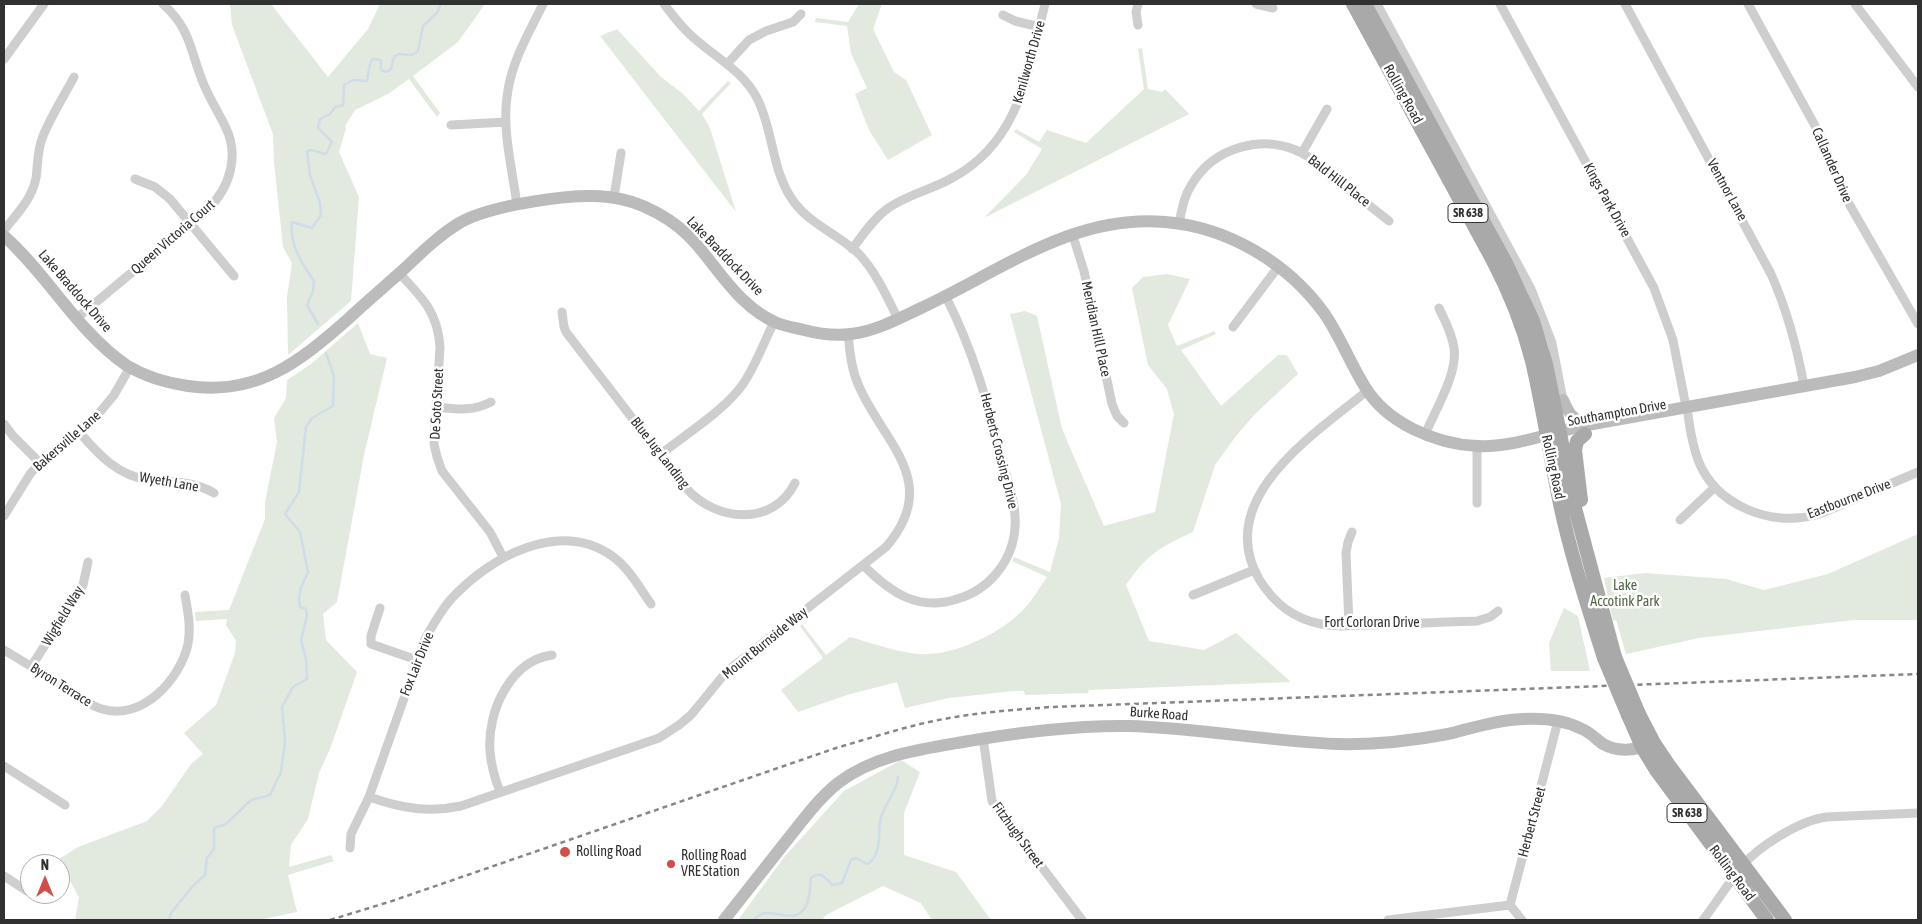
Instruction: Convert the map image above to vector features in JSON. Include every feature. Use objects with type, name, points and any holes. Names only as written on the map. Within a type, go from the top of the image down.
[{"type":"main road","name":"Rolling Road","points":[[1353,4],[1508,290],[1556,435],[1610,657]]},
{"type":"main road","name":"Rolling Road","points":[[1364,4],[1524,299],[1534,321],[1544,353],[1576,566],[1610,657],[1648,745],[1656,770],[1739,871],[1785,920]]},
{"type":"main road","points":[[1585,550],[1579,478],[1574,450],[1577,441],[1586,429]]},
{"type":"main road","name":"Rolling Road","points":[[1739,871],[1767,920]]},
{"type":"street","points":[[4,59],[44,4]]},
{"type":"street","name":"Queen Victoria Court","points":[[77,318],[214,204],[223,191],[231,169],[232,151],[228,133],[204,85],[188,37],[177,18],[163,4]]},
{"type":"street","points":[[517,205],[506,122],[506,102],[513,70],[543,4]]},
{"type":"street","points":[[664,4],[689,34],[739,74],[756,98],[781,180],[792,199],[808,217],[852,249],[871,269],[898,319]]},
{"type":"street","name":"Kenilworth Drive","points":[[852,249],[876,219],[886,210],[897,202],[953,178],[976,162],[995,143],[1016,110],[1023,92],[1045,4]]},
{"type":"street","points":[[1138,4],[1136,12],[1138,25]]},
{"type":"street","points":[[1256,4],[1272,8]]},
{"type":"street","name":"Rolling Road","points":[[1377,4],[1531,288],[1552,342],[1563,400],[1556,435]]},
{"type":"street","name":"Kings Park Drive","points":[[1500,4],[1654,288],[1673,340],[1687,411]]},
{"type":"street","name":"Ventnor Lane","points":[[1625,4],[1771,274],[1786,310],[1794,336],[1804,386]]},
{"type":"street","name":"Callander Drive","points":[[1748,4],[1819,133],[1848,202],[1918,324]]},
{"type":"street","points":[[1855,4],[1918,87]]},
{"type":"street","points":[[727,64],[749,40],[766,31],[793,22],[801,14]]},
{"type":"street","points":[[1003,15],[1015,21],[1040,27]]},
{"type":"street","points":[[4,230],[22,209],[30,196],[35,180],[42,137],[74,78]]},
{"type":"street","points":[[1302,153],[1327,109]]},
{"type":"street","points":[[451,125],[506,122]]},
{"type":"street","name":"Bald Hill Place","points":[[1179,223],[1183,203],[1192,184],[1204,168],[1221,155],[1240,147],[1261,144],[1284,146],[1302,153],[1389,221]]},
{"type":"street","points":[[614,197],[621,152]]},
{"type":"street","points":[[135,179],[162,192],[234,276]]},
{"type":"street","name":"Lake Braddock Drive","points":[[4,236],[27,258],[99,342],[130,367],[162,380],[198,387],[231,386],[263,378],[286,368],[307,354],[431,244],[461,223],[489,211],[517,205],[578,197],[614,197],[649,209],[676,225],[696,244],[735,292],[774,322],[813,332],[848,334],[882,326],[898,319],[946,297],[1043,246],[1072,233],[1103,225],[1140,221],[1179,223],[1234,240],[1260,254],[1301,286],[1338,335],[1367,392],[1396,418],[1425,434],[1455,444],[1477,446],[1500,445],[1556,435]]},
{"type":"street","name":"Meridian Hill Place","points":[[1072,233],[1084,271],[1112,404],[1117,416],[1124,423]]},
{"type":"street","points":[[1232,327],[1278,267]]},
{"type":"street","name":"De Soto Street","points":[[399,273],[426,302],[437,325],[440,347],[434,444],[442,471],[490,532],[503,557]]},
{"type":"street","name":"Herberts Crossing Drive","points":[[863,566],[884,586],[902,596],[922,602],[945,602],[967,596],[986,584],[1002,567],[1012,546],[1015,527],[1014,509],[989,409],[971,351],[946,297]]},
{"type":"street","points":[[1425,434],[1450,377],[1454,362],[1452,339],[1439,308]]},
{"type":"street","name":"Blue Jug Landing","points":[[562,312],[566,332],[686,488],[700,502],[718,511],[733,515],[754,514],[773,507],[784,500],[795,483]]},
{"type":"street","points":[[661,454],[736,394],[748,375],[774,322]]},
{"type":"street","name":"Mount Burnside Way","points":[[369,797],[406,808],[436,810],[462,806],[650,741],[667,733],[691,715],[727,672],[886,547],[898,530],[907,508],[908,477],[900,455],[864,398],[852,363],[848,334]]},
{"type":"street","name":"Southampton Drive","points":[[1687,411],[1879,371],[1918,355]]},
{"type":"street","name":"Southampton Drive","points":[[1556,435],[1687,411],[1856,385],[1877,380],[1918,364]]},
{"type":"street","name":"Bakersville Lane","points":[[4,516],[30,474],[40,463],[80,433],[104,408],[130,367]]},
{"type":"street","name":"Fort Corloran Drive","points":[[1367,392],[1311,437],[1274,472],[1263,487],[1254,505],[1249,527],[1249,550],[1254,570],[1272,597],[1293,614],[1321,624],[1349,625],[1477,621],[1490,617],[1498,611]]},
{"type":"street","points":[[1563,400],[1571,417],[1586,429]]},
{"type":"street","points":[[436,407],[470,410],[480,408],[491,402]]},
{"type":"street","name":"Eastbourne Drive","points":[[1687,411],[1697,459],[1715,487],[1728,498],[1751,512],[1770,517],[1793,519],[1827,511],[1918,472]]},
{"type":"street","points":[[4,424],[13,436],[40,463]]},
{"type":"street","name":"Wyeth Lane","points":[[80,433],[103,459],[127,473],[147,479],[194,484],[214,493]]},
{"type":"street","points":[[1477,446],[1477,503]]},
{"type":"street","points":[[1680,520],[1715,487]]},
{"type":"street","points":[[1349,625],[1346,553],[1352,532]]},
{"type":"street","name":"Fox Lair Drive","points":[[350,848],[351,834],[369,797],[417,660],[432,625],[451,599],[476,576],[503,557],[531,546],[572,541],[602,550],[622,564],[651,604]]},
{"type":"street","name":"Wigfield Way","points":[[31,666],[83,585],[88,562]]},
{"type":"street","points":[[1193,595],[1254,570]]},
{"type":"street","name":"Byron Terrace","points":[[4,650],[92,705],[119,711],[139,706],[150,700],[165,687],[183,660],[188,645],[190,628],[185,595]]},
{"type":"street","points":[[380,608],[371,636],[371,644],[417,660]]},
{"type":"street","points":[[500,792],[493,771],[490,750],[490,730],[495,711],[503,693],[517,674],[534,660],[542,656],[552,655]]},
{"type":"street","name":"Burke Road","points":[[724,920],[816,804],[837,784],[866,767],[921,749],[983,738],[1055,730],[1129,726],[1191,730],[1283,741],[1367,744],[1420,739],[1514,719],[1558,721],[1582,729],[1603,744],[1614,749],[1628,750],[1648,745]]},
{"type":"street","name":"Herbert Street","points":[[1510,905],[1558,721]]},
{"type":"street","name":"Fitzhugh Street","points":[[983,738],[992,801],[1082,920]]},
{"type":"street","points":[[4,766],[65,805]]},
{"type":"street","points":[[1703,920],[1739,871],[1788,831],[1814,819],[1918,813]]},
{"type":"street","points":[[4,876],[20,886]]},
{"type":"street","points":[[1388,920],[1510,905],[1522,920]]},
{"type":"green space","points":[[230,4],[271,4],[328,77],[368,29],[380,4],[485,4],[458,42],[413,76],[440,113],[437,117],[409,79],[388,94],[355,110],[345,126],[339,152],[359,197],[351,301],[288,355],[287,297],[292,263],[283,247],[273,134],[232,25]]},
{"type":"green space","points":[[859,4],[882,4],[873,29],[894,72],[906,80],[932,135],[888,160],[869,130],[855,94],[867,88],[851,53],[847,26],[815,22],[816,18],[848,22]]},
{"type":"green space","points":[[617,29],[661,77],[682,93],[699,111],[728,81],[731,83],[702,114],[710,128],[736,212],[600,36]]},
{"type":"green space","points":[[1142,48],[1148,89],[1162,92],[1165,89],[1189,114],[984,218],[1026,175],[1042,149],[1014,132],[1016,129],[1039,142],[1047,130],[1086,143],[1144,89],[1138,49]]},
{"type":"green space","points":[[1167,274],[1190,279],[1168,325],[1177,346],[1214,331],[1216,334],[1181,350],[1221,406],[1278,355],[1287,355],[1298,374],[1255,414],[1215,465],[1193,532],[1171,542],[1147,559],[1126,585],[1149,641],[1204,650],[1236,633],[1291,682],[1089,690],[1088,693],[1025,695],[1024,691],[1014,691],[949,698],[905,708],[897,682],[847,695],[798,712],[781,690],[823,658],[800,626],[802,624],[826,655],[850,637],[910,653],[941,653],[967,645],[994,632],[1016,617],[1031,601],[1047,577],[1012,561],[1014,557],[1050,572],[1059,538],[1061,504],[1010,314],[1025,311],[1037,316],[1062,429],[1104,526],[1155,512],[1174,414],[1167,389],[1148,365],[1132,288],[1143,277]]},
{"type":"green space","points":[[358,323],[370,354],[387,358],[364,455],[337,602],[323,614],[326,640],[357,672],[330,749],[319,773],[308,819],[291,845],[289,867],[331,855],[334,861],[288,875],[297,912],[259,920],[75,920],[79,897],[70,881],[70,854],[67,854],[78,847],[147,821],[162,806],[191,764],[203,754],[184,733],[216,705],[235,653],[236,641],[226,625],[227,619],[196,621],[195,612],[229,610],[265,519],[265,502],[277,442],[274,418],[286,398],[287,380],[311,364]]},
{"type":"green space","name":"Lake Accotink Park","points":[[1918,534],[1918,620],[1853,620],[1699,638],[1626,654],[1616,620],[1613,621],[1604,578],[1645,573],[1726,579],[1764,590],[1828,574]]},
{"type":"green space","points":[[1564,608],[1578,616],[1590,671],[1551,671],[1549,643]]},
{"type":"green space","points":[[901,760],[920,772],[904,813],[904,855],[956,872],[991,920],[932,920],[921,903],[883,886],[826,915],[822,920],[738,920],[785,856],[844,791]]},
{"type":"waterway","points":[[318,324],[307,305],[313,291],[314,281],[297,253],[292,238],[292,222],[312,228],[321,215],[320,203],[310,175],[307,151],[311,150],[326,154],[332,142],[318,128],[320,119],[330,114],[335,107],[343,105],[344,85],[353,80],[367,81],[369,66],[373,59],[381,60],[381,70],[387,72],[391,69],[394,57],[399,54],[412,55],[418,51],[423,26],[437,13],[441,4]]},
{"type":"waterway","points":[[169,920],[171,913],[192,887],[205,875],[207,858],[214,849],[214,828],[226,824],[251,800],[270,795],[281,772],[285,742],[282,707],[293,687],[307,679],[306,659],[301,640],[307,616],[306,609],[300,607],[299,598],[301,587],[308,572],[300,532],[285,514],[299,492],[306,427],[312,418],[333,406],[334,376],[326,353]]},
{"type":"waterway","points":[[754,920],[765,913],[789,916],[798,914],[806,906],[811,878],[816,875],[822,875],[833,885],[842,883],[851,860],[856,858],[867,864],[872,860],[877,851],[880,821],[898,777]]},
{"type":"railway","points":[[330,920],[392,901],[836,748],[917,725],[960,716],[1052,707],[1918,674]]},
{"type":"place","name":"Rolling Road","points":[[565,852]]},
{"type":"place","name":"Rolling Road VRE Station","points":[[671,864]]}]
